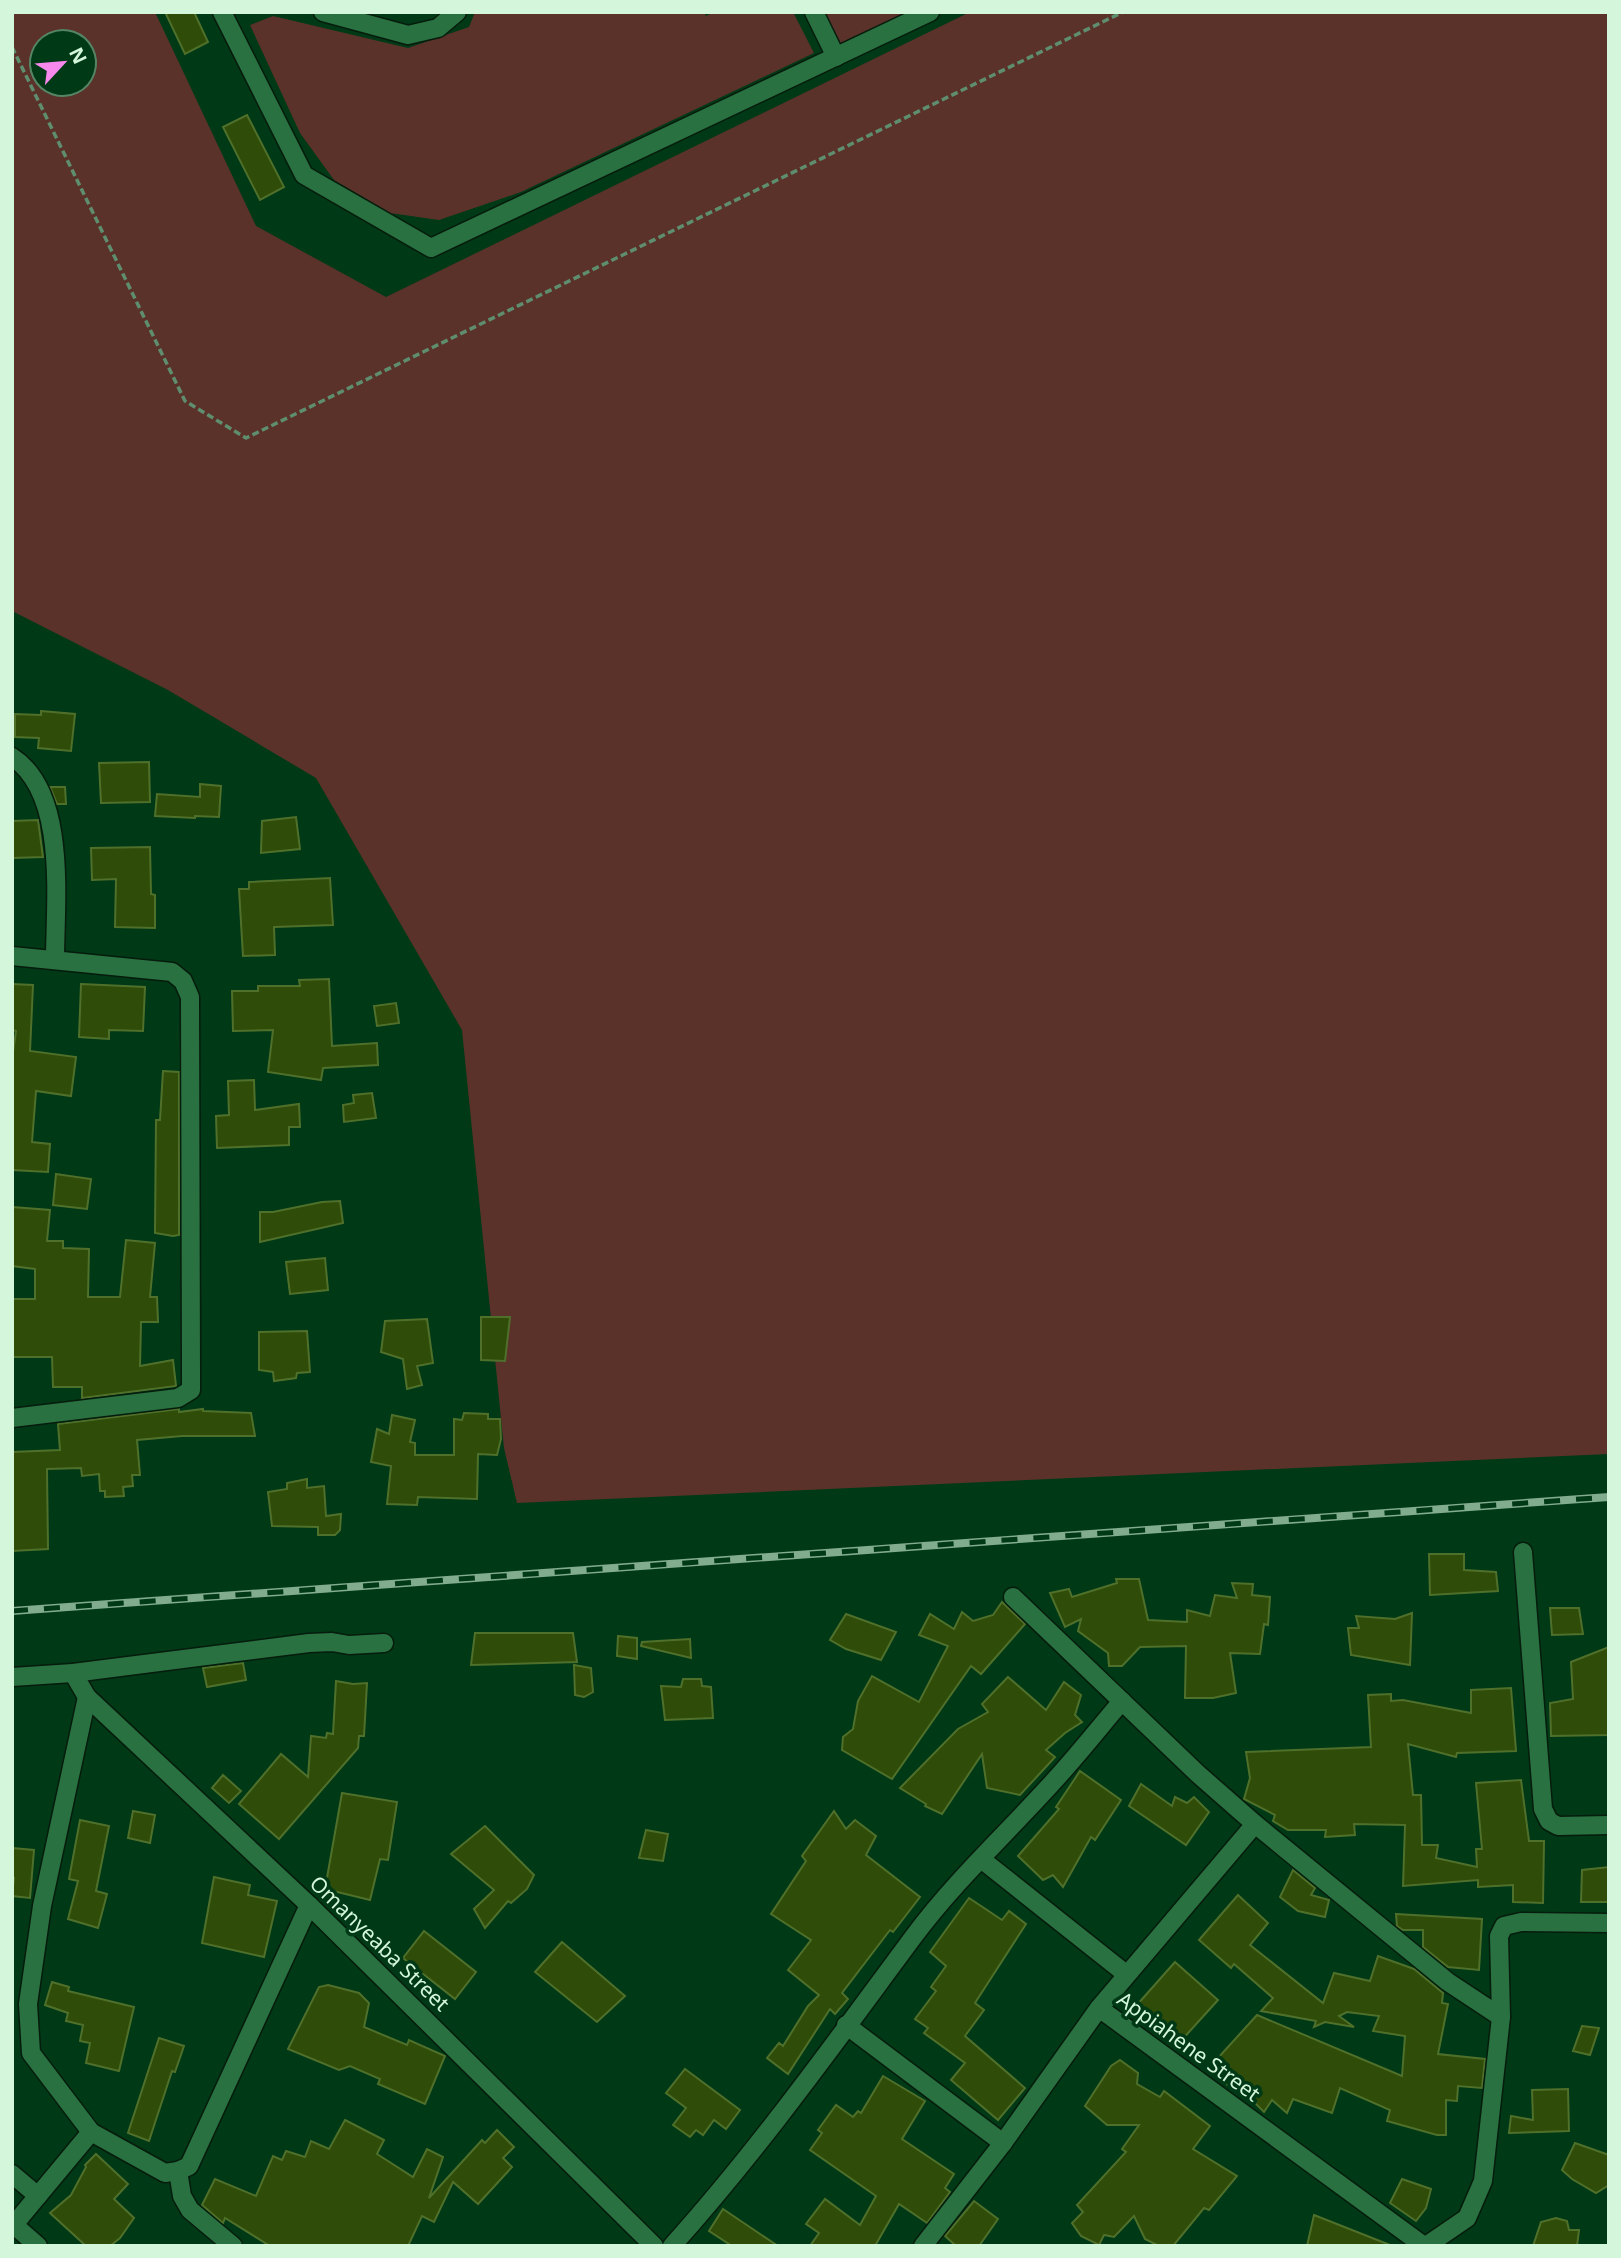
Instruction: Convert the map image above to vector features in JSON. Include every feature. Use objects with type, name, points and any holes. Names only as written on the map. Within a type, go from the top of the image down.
[{"type":"street","points":[[222,12],[304,175],[431,248],[930,12]]},
{"type":"street","points":[[323,12],[408,35],[438,27],[457,12]]},
{"type":"street","points":[[814,12],[836,57]]},
{"type":"street","points":[[12,757],[21,762],[36,784],[50,813],[55,839],[55,960]]},
{"type":"street","points":[[12,956],[172,972],[183,981],[190,997],[191,1390],[178,1398],[12,1418]]},
{"type":"street","points":[[1522,1552],[1543,1809],[1549,1821],[1558,1826],[1609,1825]]},
{"type":"street","points":[[1013,1597],[1198,1774],[1255,1824],[1448,1982],[1501,2017]]},
{"type":"street","points":[[12,1677],[73,1673],[309,1643],[332,1642],[349,1646],[384,1643]]},
{"type":"street","name":"Omanyeaba Street","points":[[73,1673],[87,1697],[309,1905],[654,2246]]},
{"type":"street","points":[[87,1697],[42,1906],[28,2004],[31,2053],[91,2132],[165,2173],[188,2166],[309,1905]]},
{"type":"street","points":[[672,2246],[749,2157],[915,1934],[1054,1781],[1122,1701]]},
{"type":"street","points":[[1099,2008],[1255,1824]]},
{"type":"street","points":[[981,1859],[1126,1974]]},
{"type":"street","points":[[1425,2246],[1466,2218],[1483,2181],[1501,2017],[1499,1936],[1504,1926],[1521,1922],[1609,1923]]},
{"type":"street","name":"Appiahene Street","points":[[923,2246],[1003,2143],[1099,2008],[1425,2246]]},
{"type":"street","points":[[846,2025],[1003,2143]]},
{"type":"street","points":[[38,2246],[13,2226],[91,2132]]},
{"type":"street","points":[[178,2171],[182,2196],[190,2210],[233,2246]]},
{"type":"street","points":[[12,2174],[38,2196]]},
{"type":"shaded area","points":[[12,12],[155,12],[256,226],[386,297],[970,12],[1609,12],[1609,1454],[517,1503],[504,1448],[462,1030],[316,778],[168,690],[12,611]]},
{"type":"shaded area","points":[[475,12],[704,12],[706,16],[713,12],[793,12],[814,53],[521,192],[439,220],[390,213],[334,180],[300,133],[250,25],[273,16],[408,48],[469,27]]},
{"type":"shaded area","points":[[820,12],[911,12],[845,46],[832,38]]},
{"type":"building","points":[[165,12],[194,12],[208,42],[185,54]]},
{"type":"building","points":[[247,115],[284,187],[260,200],[223,127]]},
{"type":"building","points":[[41,711],[75,714],[71,751],[38,748],[39,738],[15,737],[15,714],[41,715]]},
{"type":"building","points":[[149,762],[150,802],[101,803],[99,763]]},
{"type":"building","points":[[200,784],[221,786],[219,817],[155,816],[157,794],[200,797]]},
{"type":"building","points":[[50,787],[65,787],[66,804],[57,804]]},
{"type":"building","points":[[296,817],[300,849],[261,853],[262,821]]},
{"type":"building","points":[[38,820],[43,857],[12,858],[12,821]]},
{"type":"building","points":[[150,847],[155,928],[115,927],[116,879],[92,880],[91,848]]},
{"type":"building","points":[[330,878],[333,925],[274,927],[275,955],[243,956],[239,889],[249,889],[249,882]]},
{"type":"building","points":[[329,979],[332,1046],[377,1043],[378,1065],[323,1068],[321,1080],[268,1072],[273,1030],[233,1031],[232,991],[258,991],[258,986],[300,986],[299,980]]},
{"type":"building","points":[[12,984],[33,985],[30,1051],[76,1057],[71,1096],[36,1091],[32,1142],[50,1144],[48,1172],[12,1170],[12,1059],[16,1031],[12,1030]]},
{"type":"building","points":[[81,984],[145,987],[143,1031],[109,1030],[109,1039],[79,1037]]},
{"type":"building","points":[[396,1003],[399,1023],[377,1026],[374,1006]]},
{"type":"building","points":[[163,1071],[179,1072],[179,1235],[173,1236],[155,1233],[156,1120],[160,1120]]},
{"type":"building","points":[[254,1080],[255,1110],[299,1104],[300,1127],[289,1127],[289,1145],[217,1148],[216,1116],[229,1115],[228,1081]]},
{"type":"building","points":[[372,1093],[376,1118],[344,1122],[343,1105],[354,1103],[353,1095]]},
{"type":"building","points":[[56,1174],[91,1179],[87,1209],[53,1205]]},
{"type":"building","points":[[340,1201],[343,1223],[260,1242],[260,1212]]},
{"type":"building","points":[[12,1207],[50,1210],[47,1241],[63,1241],[63,1248],[89,1249],[88,1297],[120,1297],[126,1240],[155,1243],[150,1297],[157,1297],[158,1322],[141,1322],[140,1366],[173,1360],[176,1386],[82,1398],[82,1387],[53,1387],[52,1357],[12,1357],[12,1299],[35,1299],[35,1269],[12,1266]]},
{"type":"building","points":[[325,1258],[328,1290],[290,1294],[286,1262]]},
{"type":"building","points":[[481,1317],[510,1317],[505,1361],[481,1360]]},
{"type":"building","points":[[427,1319],[433,1363],[417,1366],[422,1385],[407,1389],[403,1359],[381,1352],[385,1321]]},
{"type":"building","points":[[307,1331],[310,1372],[297,1373],[296,1378],[274,1381],[273,1372],[259,1370],[259,1332]]},
{"type":"building","points":[[179,1409],[179,1412],[203,1409],[251,1413],[255,1436],[182,1436],[137,1440],[140,1475],[132,1475],[133,1486],[123,1487],[124,1496],[105,1497],[105,1491],[100,1491],[99,1474],[82,1476],[81,1468],[47,1469],[48,1549],[12,1551],[12,1452],[60,1450],[58,1424]]},
{"type":"building","points":[[464,1413],[488,1414],[488,1419],[500,1419],[501,1439],[497,1455],[478,1454],[477,1499],[418,1497],[417,1505],[387,1504],[391,1466],[371,1462],[377,1429],[389,1434],[392,1415],[415,1420],[410,1442],[415,1443],[415,1455],[454,1455],[454,1419],[462,1420]]},
{"type":"building","points":[[307,1479],[307,1488],[324,1486],[326,1516],[341,1514],[340,1530],[335,1535],[318,1535],[318,1527],[272,1526],[268,1492],[287,1489],[287,1483]]},
{"type":"building","points":[[1429,1554],[1464,1554],[1464,1570],[1496,1572],[1498,1591],[1430,1595]]},
{"type":"building","points":[[1116,1579],[1139,1579],[1148,1620],[1187,1622],[1187,1610],[1210,1616],[1215,1595],[1237,1598],[1232,1583],[1253,1584],[1252,1595],[1270,1597],[1268,1625],[1264,1624],[1260,1654],[1230,1653],[1236,1693],[1213,1698],[1185,1698],[1186,1646],[1140,1647],[1122,1666],[1109,1666],[1108,1653],[1078,1631],[1081,1619],[1065,1627],[1050,1593],[1069,1589],[1072,1597],[1117,1583]]},
{"type":"building","points":[[1002,1602],[1025,1624],[981,1674],[971,1666],[892,1779],[842,1750],[843,1737],[853,1729],[858,1701],[872,1676],[919,1702],[948,1646],[919,1635],[930,1614],[954,1629],[962,1612],[973,1621],[993,1615]]},
{"type":"building","points":[[1550,1608],[1579,1608],[1583,1634],[1552,1635]]},
{"type":"building","points":[[1412,1613],[1410,1665],[1351,1655],[1348,1628],[1359,1628],[1356,1616],[1395,1619]]},
{"type":"building","points":[[846,1614],[896,1632],[881,1660],[846,1649],[830,1640]]},
{"type":"building","points":[[475,1633],[573,1633],[577,1662],[471,1665]]},
{"type":"building","points":[[618,1636],[637,1638],[637,1659],[617,1656]]},
{"type":"building","points":[[690,1639],[691,1658],[641,1646],[642,1642]]},
{"type":"building","points":[[1609,1647],[1609,1735],[1551,1736],[1550,1703],[1573,1699],[1571,1662]]},
{"type":"building","points":[[243,1663],[246,1680],[207,1687],[203,1668]]},
{"type":"building","points":[[574,1665],[591,1668],[593,1692],[584,1697],[575,1695]]},
{"type":"building","points":[[1008,1677],[1046,1710],[1064,1682],[1081,1695],[1075,1715],[1082,1722],[1046,1750],[1055,1757],[1020,1795],[987,1788],[982,1754],[942,1814],[925,1806],[926,1804],[900,1788],[958,1729],[988,1712],[982,1704]]},
{"type":"building","points":[[683,1679],[701,1679],[702,1686],[711,1687],[713,1718],[665,1720],[661,1686],[681,1687]]},
{"type":"building","points":[[336,1681],[367,1683],[364,1736],[359,1736],[358,1748],[279,1839],[239,1804],[281,1754],[308,1777],[311,1736],[326,1738],[327,1733],[333,1734]]},
{"type":"building","points":[[1511,1688],[1516,1751],[1457,1753],[1456,1757],[1408,1744],[1413,1795],[1421,1795],[1422,1845],[1438,1845],[1436,1858],[1477,1867],[1476,1849],[1482,1849],[1476,1783],[1521,1780],[1529,1841],[1544,1841],[1543,1903],[1513,1902],[1513,1885],[1478,1887],[1478,1880],[1403,1886],[1405,1825],[1354,1824],[1355,1835],[1325,1837],[1326,1830],[1288,1830],[1273,1821],[1275,1815],[1244,1799],[1250,1778],[1246,1752],[1371,1747],[1368,1695],[1391,1694],[1391,1701],[1403,1700],[1471,1713],[1471,1690]]},
{"type":"building","points":[[1080,1771],[1121,1800],[1095,1840],[1091,1837],[1063,1887],[1053,1875],[1043,1880],[1018,1856],[1059,1809],[1056,1807]]},
{"type":"building","points":[[223,1775],[241,1791],[229,1803],[212,1788]]},
{"type":"building","points":[[1141,1784],[1172,1806],[1175,1797],[1187,1803],[1194,1797],[1209,1812],[1186,1845],[1129,1806]]},
{"type":"building","points":[[342,1793],[397,1802],[388,1860],[380,1859],[370,1900],[325,1889]]},
{"type":"building","points":[[133,1811],[155,1815],[150,1843],[128,1838]]},
{"type":"building","points":[[834,1811],[846,1829],[855,1820],[876,1836],[866,1855],[920,1897],[893,1932],[890,1930],[842,1993],[848,1999],[835,2014],[830,2009],[788,2074],[767,2058],[779,2043],[783,2046],[808,2006],[819,1995],[788,1970],[811,1940],[771,1914],[806,1861],[802,1856]]},
{"type":"building","points":[[80,1820],[109,1826],[96,1891],[107,1894],[98,1928],[68,1919],[78,1881],[69,1879]]},
{"type":"building","points":[[485,1826],[534,1875],[527,1889],[511,1903],[508,1901],[485,1928],[474,1909],[494,1890],[451,1854]]},
{"type":"building","points":[[646,1830],[668,1834],[663,1861],[639,1858]]},
{"type":"building","points":[[12,1848],[34,1850],[30,1898],[12,1896]]},
{"type":"building","points":[[1609,1867],[1609,1902],[1581,1902],[1582,1870]]},
{"type":"building","points":[[1293,1870],[1315,1888],[1311,1895],[1329,1900],[1325,1917],[1298,1911],[1280,1897]]},
{"type":"building","points":[[214,1877],[250,1885],[248,1895],[277,1901],[264,1957],[202,1943]]},
{"type":"building","points":[[1238,1895],[1268,1923],[1250,1945],[1323,2003],[1334,1973],[1370,1981],[1378,1956],[1414,1969],[1443,1993],[1442,2003],[1448,2004],[1438,2054],[1485,2059],[1482,2088],[1458,2086],[1457,2101],[1446,2100],[1446,2135],[1387,2121],[1390,2110],[1340,2088],[1332,2113],[1293,2099],[1287,2113],[1272,2100],[1264,2112],[1239,2087],[1235,2091],[1208,2069],[1257,2015],[1402,2076],[1405,2036],[1373,2031],[1379,2016],[1347,2012],[1339,2016],[1354,2027],[1325,2022],[1314,2027],[1316,2021],[1261,2011],[1273,1998],[1234,1964],[1231,1968],[1199,1940]]},
{"type":"building","points":[[969,1898],[1002,1920],[1009,1911],[1026,1924],[975,2003],[984,2010],[965,2036],[1025,2088],[998,2120],[951,2080],[965,2063],[924,2033],[928,2028],[915,2019],[936,1991],[931,1987],[946,1966],[930,1952]]},
{"type":"building","points":[[1396,1914],[1482,1919],[1479,1970],[1448,1967],[1423,1947],[1423,1930],[1403,1930],[1397,1926]]},
{"type":"building","points":[[424,1931],[476,1972],[455,1999],[403,1958]]},
{"type":"building","points":[[562,1942],[625,1996],[597,2022],[535,1972]]},
{"type":"building","points":[[1175,1962],[1218,2000],[1179,2043],[1136,2006]]},
{"type":"building","points":[[52,1982],[69,1987],[68,1991],[134,2007],[119,2071],[86,2063],[90,2043],[80,2041],[83,2025],[66,2021],[68,2013],[45,2005]]},
{"type":"building","points":[[328,1985],[359,1993],[369,2003],[364,2027],[407,2045],[409,2040],[445,2056],[425,2104],[378,2084],[380,2079],[350,2066],[339,2070],[288,2049],[319,1987]]},
{"type":"building","points":[[1582,2026],[1599,2028],[1590,2055],[1573,2051]]},
{"type":"building","points":[[159,2038],[184,2046],[175,2072],[172,2071],[149,2141],[128,2133]]},
{"type":"building","points":[[1120,2060],[1138,2073],[1137,2084],[1160,2097],[1164,2091],[1210,2126],[1193,2149],[1237,2176],[1209,2210],[1204,2208],[1173,2246],[1159,2246],[1145,2239],[1134,2216],[1114,2237],[1104,2235],[1099,2245],[1081,2236],[1072,2223],[1083,2212],[1077,2205],[1126,2152],[1122,2149],[1139,2125],[1107,2125],[1085,2106],[1111,2066]]},
{"type":"building","points":[[685,2069],[740,2110],[726,2129],[714,2120],[703,2135],[696,2130],[690,2137],[673,2125],[686,2108],[666,2093]]},
{"type":"building","points":[[883,2076],[925,2101],[902,2139],[954,2174],[945,2188],[950,2192],[927,2223],[899,2204],[875,2246],[810,2246],[819,2233],[806,2224],[825,2199],[860,2225],[876,2196],[810,2150],[822,2133],[818,2130],[836,2105],[853,2117],[858,2111],[861,2113]]},
{"type":"building","points":[[1568,2089],[1569,2131],[1509,2133],[1511,2116],[1533,2120],[1532,2090]]},
{"type":"building","points":[[345,2120],[384,2140],[377,2154],[413,2177],[427,2149],[443,2157],[429,2198],[482,2140],[485,2143],[497,2130],[514,2147],[503,2158],[512,2167],[478,2204],[453,2182],[434,2222],[422,2216],[408,2246],[270,2246],[225,2218],[223,2223],[202,2205],[215,2179],[256,2196],[273,2156],[282,2160],[286,2151],[305,2157],[311,2141],[329,2149]]},
{"type":"building","points":[[1575,2143],[1609,2155],[1609,2185],[1596,2193],[1562,2170]]},
{"type":"building","points":[[96,2154],[128,2184],[114,2199],[134,2218],[120,2238],[110,2246],[86,2246],[50,2213],[71,2195],[85,2165]]},
{"type":"building","points":[[1402,2179],[1431,2189],[1426,2208],[1416,2221],[1390,2203]]},
{"type":"building","points":[[974,2201],[998,2219],[979,2246],[956,2246],[945,2236]]},
{"type":"building","points":[[723,2209],[778,2246],[732,2246],[709,2231]]},
{"type":"building","points":[[1314,2215],[1390,2245],[1390,2246],[1307,2246]]},
{"type":"building","points":[[1556,2218],[1567,2221],[1569,2230],[1579,2230],[1577,2246],[1533,2246],[1541,2222]]},
{"type":"railway","points":[[12,1611],[1609,1497]]}]
